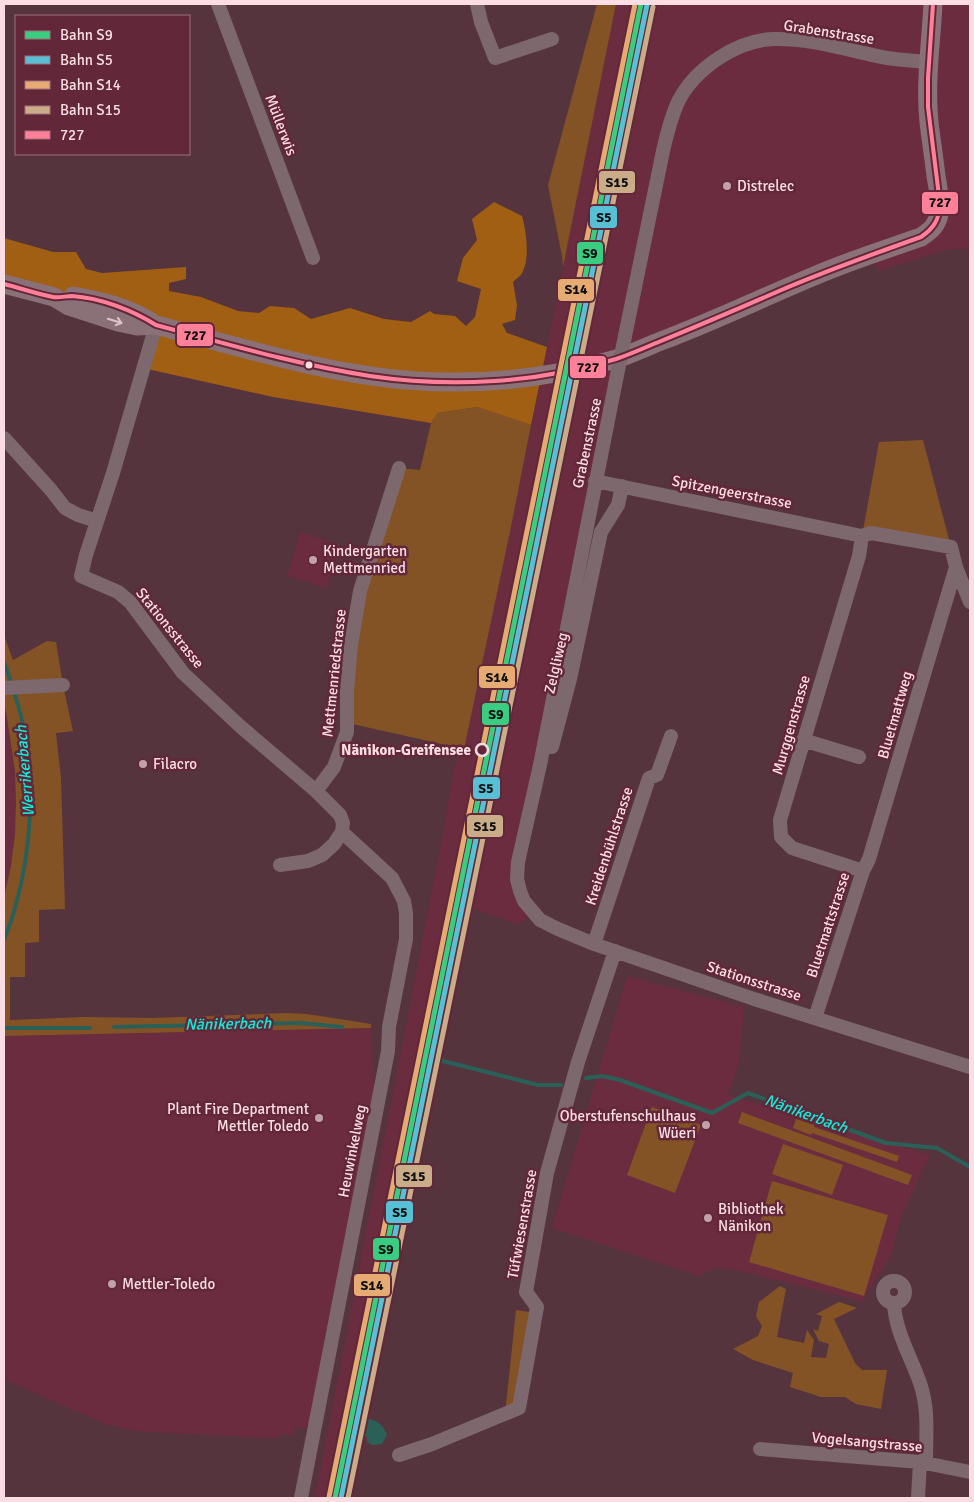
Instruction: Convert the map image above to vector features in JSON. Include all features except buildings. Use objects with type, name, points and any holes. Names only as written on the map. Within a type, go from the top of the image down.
[{"type":"street","name":"Müllerwis","points":[[218,4],[313,258]]},
{"type":"street","points":[[477,4],[481,22],[495,58],[552,39]]},
{"type":"street","points":[[4,284],[54,297],[69,306],[118,322],[136,326],[156,326],[332,370],[394,379],[445,382],[529,377],[618,358],[697,328],[820,273],[921,237],[934,228],[939,212],[939,198],[929,121],[929,62],[933,4]]},
{"type":"street","name":"Grabenstrasse","points":[[533,912],[524,901],[517,879],[521,844],[540,765],[624,336],[663,151],[670,122],[679,100],[703,70],[718,58],[735,49],[755,42],[773,39],[825,45],[888,58],[929,62]]},
{"type":"street","points":[[4,438],[65,508],[78,515],[97,521],[156,326]]},
{"type":"street","name":"Mettmenriedstrasse","points":[[316,791],[334,767],[347,732],[347,691],[351,645],[360,591],[399,468]]},
{"type":"street","name":"Spitzengeerstrasse","points":[[596,481],[862,536],[871,533],[951,547],[956,567]]},
{"type":"street","name":"Zelgliweg","points":[[521,844],[530,841],[537,822],[601,532],[618,505],[622,486]]},
{"type":"street","name":"Stationsstrasse","points":[[97,521],[86,554],[82,576],[118,592],[130,602],[183,673],[241,727],[316,791],[340,815],[343,823],[342,832]]},
{"type":"street","name":"Murggenstrasse","points":[[862,536],[859,556],[780,820],[781,836],[792,848],[863,871]]},
{"type":"street","points":[[956,567],[970,602]]},
{"type":"street","name":"Bluetmattweg","points":[[863,871],[869,859],[956,567]]},
{"type":"street","points":[[4,688],[63,685]]},
{"type":"street","name":"Kreidenbühlstrasse","points":[[594,944],[649,778],[657,775],[671,736]]},
{"type":"street","points":[[803,740],[859,757]]},
{"type":"street","points":[[280,865],[316,858],[334,844],[342,832]]},
{"type":"street","name":"Heuwinkelweg","points":[[301,1498],[388,1051],[389,1027],[407,926],[404,901],[392,878],[342,832]]},
{"type":"street","name":"Bluetmattstrasse","points":[[815,1018],[863,871]]},
{"type":"street","name":"Stationsstrasse","points":[[533,912],[540,920],[551,926],[594,944],[754,1000],[970,1067]]},
{"type":"street","name":"Tüfwiesenstrasse","points":[[399,1455],[432,1444],[520,1408],[537,1307],[526,1292],[547,1173],[578,1062],[615,951]]},
{"type":"street","points":[[894,1303],[895,1318],[924,1397],[926,1425],[918,1498]]},
{"type":"street","name":"Vogelsangstrasse","points":[[760,1449],[923,1463],[970,1472]]},
{"type":"shaded area","points":[[597,4],[616,4],[563,267],[548,185]]},
{"type":"shaded area","points":[[616,4],[970,4],[970,249],[949,249],[878,271],[871,254],[617,358],[518,862],[533,912],[519,925],[467,906],[462,902],[342,1498],[315,1498],[455,763],[464,749],[511,527]]},
{"type":"shaded area","points":[[494,202],[522,216],[527,244],[525,265],[521,274],[513,282],[517,305],[515,320],[502,324],[507,333],[547,347],[531,425],[477,407],[438,413],[431,423],[273,397],[143,368],[156,325],[4,283],[4,238],[53,252],[76,252],[86,269],[102,273],[186,267],[186,279],[169,283],[169,291],[201,297],[238,311],[259,313],[270,306],[294,308],[311,319],[350,308],[384,319],[411,322],[430,311],[434,314],[455,316],[466,326],[475,317],[481,289],[457,281],[463,258],[477,240],[472,219]]},
{"type":"shaded area","points":[[477,407],[531,425],[464,749],[348,723],[351,645],[399,468],[420,470],[431,423],[438,413]]},
{"type":"shaded area","points":[[923,440],[951,547],[862,536],[879,442]]},
{"type":"shaded area","name":"Kindergarten Mettmenried","points":[[300,532],[340,544],[327,588],[287,576]]},
{"type":"shaded area","points":[[4,635],[13,660],[47,641],[56,642],[73,731],[56,733],[61,778],[65,909],[39,910],[39,942],[25,943],[25,977],[10,977],[10,1020],[85,1017],[153,1018],[287,1013],[307,1014],[371,1024],[371,1028],[4,1036],[4,897],[11,866],[16,803],[15,771],[4,702]]},
{"type":"shaded area","points":[[4,702],[15,771],[16,803],[11,866],[4,897]]},
{"type":"shaded area","name":"Oberstufenschulhaus Wüeri","points":[[627,976],[744,1007],[739,1064],[728,1095],[930,1155],[903,1213],[892,1254],[862,1301],[737,1270],[715,1268],[699,1276],[552,1228]]},
{"type":"shaded area","name":"Mettler-Toledo","points":[[371,1028],[375,1095],[312,1418],[306,1428],[294,1428],[295,1434],[267,1438],[136,1431],[105,1424],[4,1379],[4,1036]]},
{"type":"shaded area","points":[[652,1107],[701,1125],[675,1193],[627,1175]]},
{"type":"shaded area","points":[[742,1112],[912,1175],[908,1185],[738,1123]]},
{"type":"shaded area","points":[[796,1119],[899,1156],[897,1162],[793,1128]]},
{"type":"shaded area","points":[[783,1144],[843,1165],[832,1195],[772,1174]]},
{"type":"shaded area","points":[[772,1181],[888,1215],[864,1296],[749,1262]]},
{"type":"shaded area","points":[[780,1286],[786,1289],[777,1337],[804,1343],[807,1330],[814,1340],[811,1357],[826,1358],[829,1344],[819,1341],[813,1329],[818,1331],[822,1316],[816,1314],[839,1302],[857,1308],[834,1319],[855,1363],[862,1370],[887,1370],[881,1409],[856,1404],[845,1397],[821,1397],[790,1387],[793,1373],[753,1360],[733,1349],[758,1336],[762,1326],[756,1316],[759,1302]]},
{"type":"shaded area","points":[[516,1310],[536,1313],[519,1408],[505,1414]]},
{"type":"shaded area","points":[[370,1419],[379,1423],[386,1432],[387,1435],[382,1444],[370,1444],[367,1442],[367,1437],[361,1436],[365,1421]]},
{"type":"waterway","name":"Werrikerbach","points":[[4,662],[12,685]]},
{"type":"waterway","name":"Werrikerbach","points":[[4,940],[21,885],[29,830],[30,801],[27,745],[14,692]]},
{"type":"waterway","name":"Nänikerbach","points":[[114,1027],[301,1023],[342,1027]]},
{"type":"waterway","name":"Nänikerbach","points":[[4,1028],[90,1028]]},
{"type":"waterway","name":"Nänikerbach","points":[[439,1060],[538,1085],[561,1085]]},
{"type":"waterway","name":"Nänikerbach","points":[[586,1078],[602,1076],[620,1080],[712,1113],[748,1093],[886,1143],[937,1148],[970,1167]]},
{"type":"rail line","name":"S14","points":[[329,1497],[635,4]]},
{"type":"rail line","name":"S9","points":[[335,1498],[641,4]]},
{"type":"rail line","name":"S5","points":[[341,1498],[647,5]]},
{"type":"rail line","name":"S15","points":[[348,1498],[653,7]]},
{"type":"transit line","name":"727","points":[[4,284],[53,297],[72,296],[94,299],[137,314],[156,325],[289,360],[370,376],[401,380],[463,382],[525,378],[586,367],[616,359],[814,277],[921,237],[932,227],[937,219],[940,204],[928,107],[933,4]]},
{"type":"place","name":"Distrelec","points":[[727,186]]},
{"type":"place","name":"Kindergarten Mettmenried","points":[[313,560]]},
{"type":"place","name":"Nänikon-Greifensee","points":[[482,750]]},
{"type":"place","name":"Filacro","points":[[143,764]]},
{"type":"place","name":"Plant Fire Department Mettler Toledo","points":[[319,1118]]},
{"type":"place","name":"Oberstufenschulhaus Wüeri","points":[[706,1125]]},
{"type":"place","name":"Bibliothek Nänikon","points":[[708,1218]]},
{"type":"place","name":"Mettler-Toledo","points":[[112,1284]]}]
